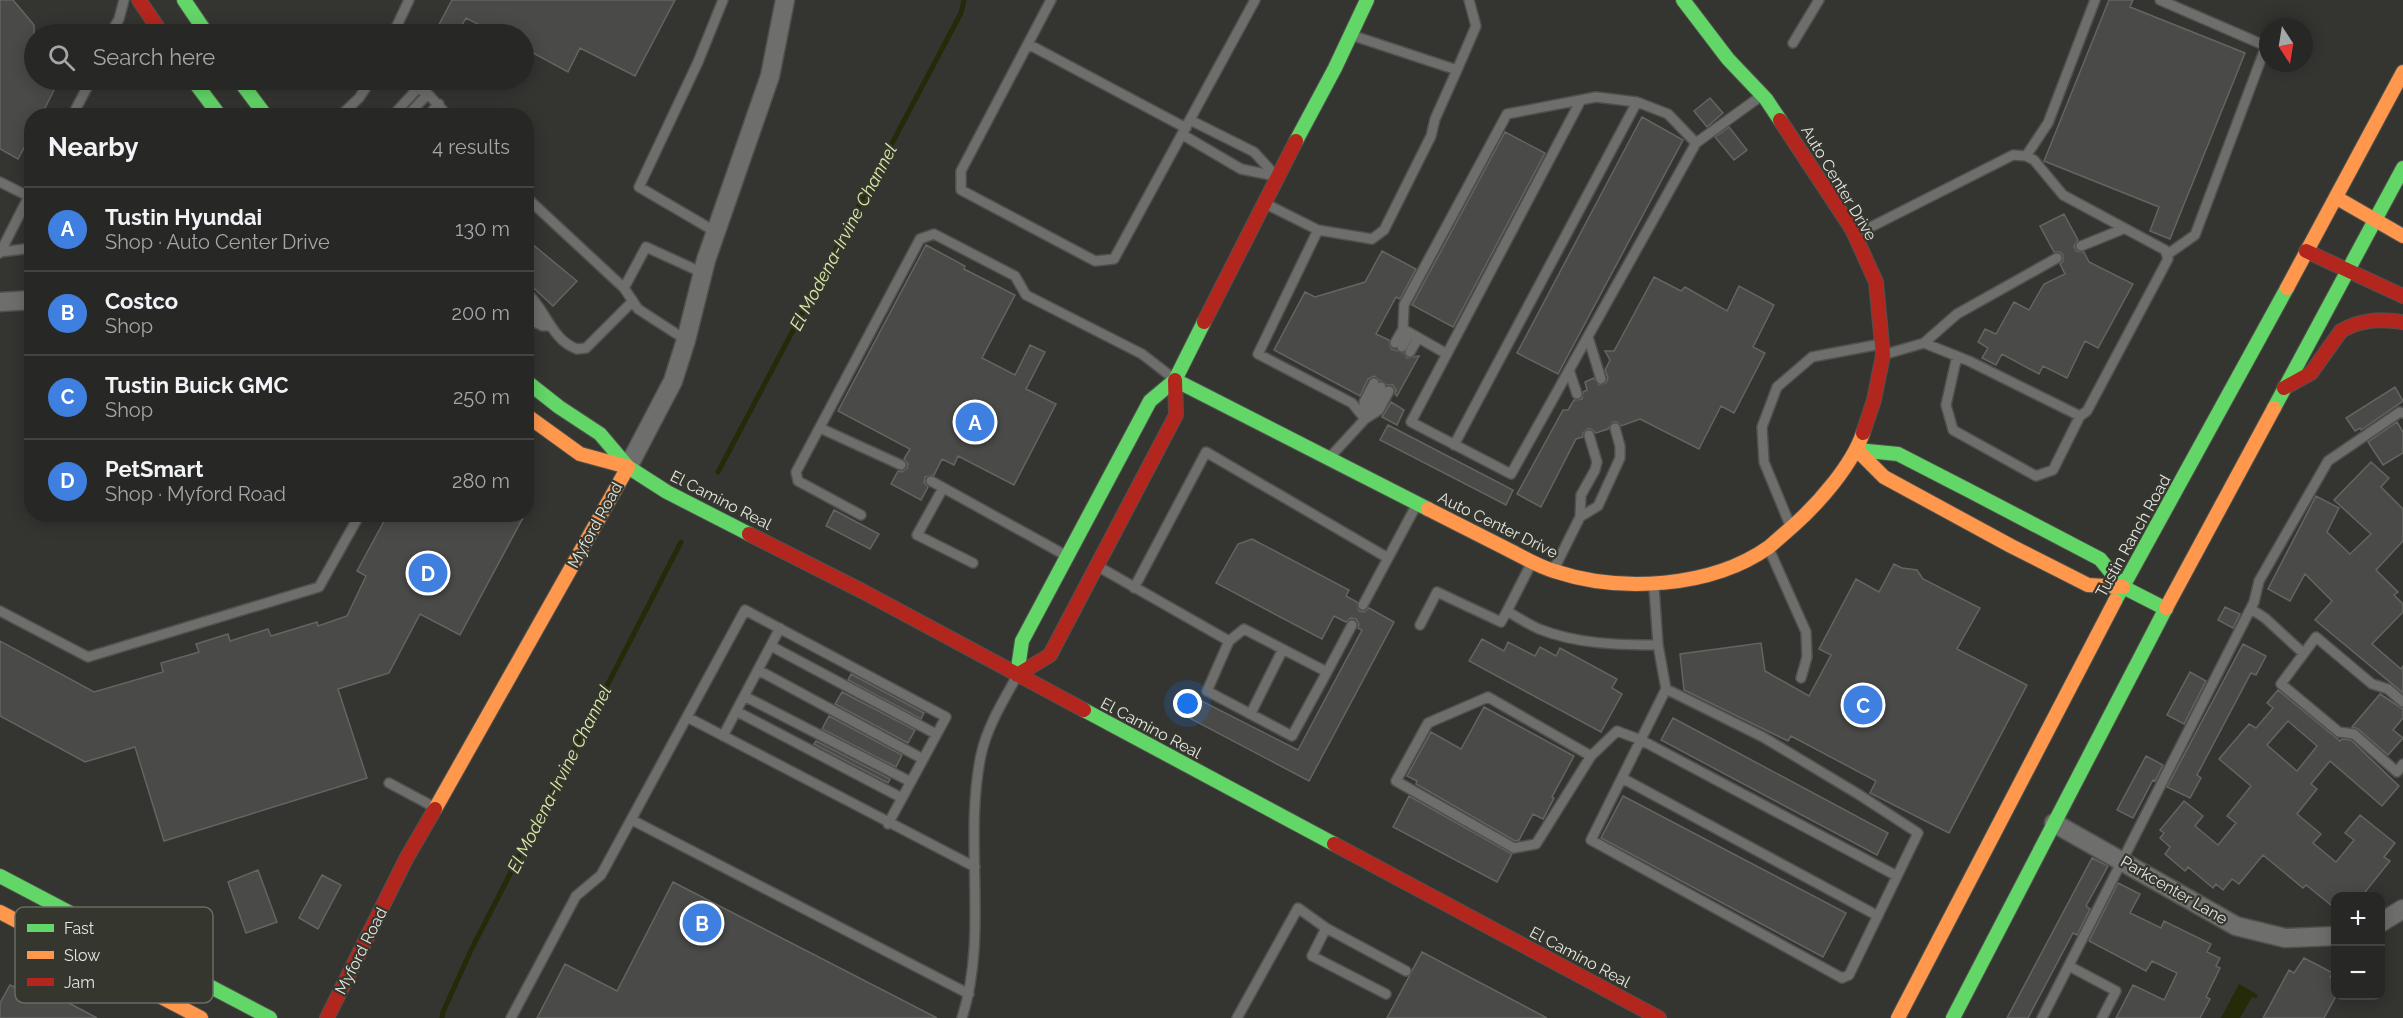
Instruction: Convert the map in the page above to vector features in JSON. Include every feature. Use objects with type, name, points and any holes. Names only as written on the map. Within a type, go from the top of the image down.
[{"type":"main road","points":[[139,0],[155,24]]},
{"type":"main road","points":[[184,0],[200,24]]},
{"type":"main road","points":[[1017,675],[1022,641],[1150,400],[1175,380],[1367,0]]},
{"type":"main road","name":"Auto Center Drive","points":[[1175,380],[1553,571],[1583,579],[1622,585],[1654,584],[1696,577],[1728,567],[1768,547],[1810,511],[1857,450],[1874,400],[1883,349],[1876,282],[1854,235],[1763,95],[1728,59],[1683,0]]},
{"type":"main road","name":"Tustin Ranch Road","points":[[1898,1018],[2123,587],[2306,250],[2337,198],[2403,72]]},
{"type":"main road","points":[[200,90],[214,108]]},
{"type":"main road","points":[[246,90],[260,108]]},
{"type":"main road","points":[[1953,1018],[2166,609],[2403,168]]},
{"type":"main road","points":[[2337,198],[2403,236]]},
{"type":"main road","points":[[2306,250],[2403,296]]},
{"type":"main road","points":[[2284,388],[2311,373],[2341,331],[2348,326],[2372,320],[2403,322]]},
{"type":"main road","points":[[1017,675],[1050,655],[1176,415],[1175,380]]},
{"type":"main road","name":"El Camino Real","points":[[534,387],[600,434],[628,467],[667,492],[854,587],[1659,1018]]},
{"type":"main road","name":"El Camino Real","points":[[534,421],[580,454],[628,467]]},
{"type":"main road","points":[[1857,450],[1884,477],[2011,546],[2088,585],[2123,587]]},
{"type":"main road","points":[[1857,450],[1898,454],[2100,559],[2123,587],[2166,609]]},
{"type":"main road","name":"Myford Road","points":[[327,1018],[406,860],[628,467]]},
{"type":"main road","points":[[0,876],[59,907]]},
{"type":"main road","points":[[0,912],[15,920]]},
{"type":"main road","points":[[213,988],[270,1018]]},
{"type":"main road","points":[[173,1003],[201,1018]]},
{"type":"street","name":"Myford Road","points":[[628,467],[673,381],[716,232],[770,76],[785,0]]},
{"type":"street","points":[[0,302],[24,300]]},
{"type":"street","name":"Parkcenter Lane","points":[[2054,823],[2236,926],[2285,938],[2331,936]]},
{"type":"street","points":[[2385,920],[2403,909]]},
{"type":"lane","points":[[116,24],[124,0]]},
{"type":"lane","points":[[398,24],[409,0]]},
{"type":"lane","points":[[716,232],[639,187],[699,62],[723,0]]},
{"type":"lane","points":[[1051,0],[962,171],[961,190],[1095,261],[1114,260],[1255,0]]},
{"type":"lane","points":[[1264,203],[1318,230],[1372,239],[1384,230],[1431,136],[1435,119],[1476,26],[1469,0]]},
{"type":"lane","points":[[1793,43],[1819,0]]},
{"type":"lane","points":[[2026,156],[2048,123],[2095,0]]},
{"type":"lane","points":[[2160,0],[2266,46],[2195,235],[2168,254]]},
{"type":"lane","points":[[1351,34],[1457,70]]},
{"type":"lane","points":[[1028,44],[1186,128],[1254,152],[1277,177]]},
{"type":"lane","points":[[76,108],[86,90]]},
{"type":"lane","points":[[348,108],[364,90]]},
{"type":"lane","points":[[400,108],[416,90]]},
{"type":"lane","points":[[421,90],[442,108]]},
{"type":"lane","points":[[415,108],[428,94]]},
{"type":"lane","points":[[1581,100],[1411,422],[1511,474],[1696,143],[1763,95]]},
{"type":"lane","points":[[1410,334],[1402,348],[1410,334],[1404,305],[1507,114],[1596,97],[1637,102],[1668,114],[1696,143]]},
{"type":"lane","points":[[1454,445],[1637,102]]},
{"type":"lane","points":[[435,108],[439,104]]},
{"type":"lane","points":[[1186,128],[1241,169],[1277,177]]},
{"type":"lane","points":[[1854,235],[2013,155],[2026,156],[2034,160],[2063,195],[2165,250],[2168,254],[2168,259],[2086,411],[2080,416],[2053,470],[2036,476],[1953,430],[1946,405],[1957,356]]},
{"type":"lane","points":[[0,182],[24,191]]},
{"type":"lane","points":[[534,204],[624,288],[638,309],[686,340]]},
{"type":"lane","points":[[0,252],[24,205]]},
{"type":"lane","points":[[2081,246],[2123,229]]},
{"type":"lane","points":[[1318,230],[1258,354],[1352,403],[1365,420]]},
{"type":"lane","points":[[861,515],[798,482],[796,472],[920,239],[934,234],[1015,276],[1026,295],[1142,354],[1175,380]]},
{"type":"lane","points":[[624,288],[646,247],[703,273]]},
{"type":"lane","points":[[0,252],[24,250]]},
{"type":"lane","points":[[1924,343],[1958,314],[2057,258]]},
{"type":"lane","points":[[534,298],[553,331]]},
{"type":"lane","points":[[534,314],[573,348],[586,348],[633,301]]},
{"type":"lane","points":[[534,322],[553,331]]},
{"type":"lane","points":[[1410,334],[1447,354]]},
{"type":"lane","points":[[1588,337],[1601,379]]},
{"type":"lane","points":[[1791,527],[1764,462],[1762,427],[1777,387],[1812,357],[1924,343],[1957,356],[2080,416]]},
{"type":"lane","points":[[1569,370],[1577,394]]},
{"type":"lane","points":[[1329,458],[1365,420],[1379,410],[1381,387],[1364,402],[1365,420]]},
{"type":"lane","points":[[2042,1018],[2124,862],[2251,609],[2259,581],[2328,461],[2400,412],[2403,413]]},
{"type":"lane","points":[[820,428],[901,465]]},
{"type":"lane","points":[[1580,517],[1598,506],[1620,458],[1620,446],[1615,428]]},
{"type":"lane","points":[[1553,571],[1580,517],[1581,495],[1595,470],[1597,462],[1589,435]]},
{"type":"lane","points":[[1134,588],[1206,452],[1388,558]]},
{"type":"lane","points":[[931,481],[1067,556]]},
{"type":"lane","points":[[943,488],[917,535],[972,563]]},
{"type":"lane","points":[[1363,605],[1418,503]]},
{"type":"lane","points":[[0,611],[88,657],[320,587],[356,522]]},
{"type":"lane","points":[[1768,547],[1806,632],[1807,657],[1801,678]]},
{"type":"lane","points":[[1420,625],[1437,592],[1501,622],[1532,562]]},
{"type":"lane","points":[[1097,566],[1229,641]]},
{"type":"lane","points":[[1654,584],[1658,645],[1666,689],[1591,840],[1842,978],[1849,975],[1918,833],[1762,737],[1666,689]]},
{"type":"lane","points":[[2251,609],[2265,618],[2302,652]]},
{"type":"lane","points":[[511,1018],[576,896],[601,875],[745,610],[946,717],[888,824]]},
{"type":"lane","points":[[1507,611],[1539,629],[1581,640],[1617,645],[1658,645]]},
{"type":"lane","points":[[1327,672],[1244,629],[1229,641],[1207,691],[1292,736],[1327,672],[1352,625]]},
{"type":"lane","points":[[723,736],[780,628]]},
{"type":"lane","points":[[2403,702],[2388,689],[2372,684],[2316,637],[2302,652],[2281,684],[2339,732],[2354,734],[2397,772],[2403,764]]},
{"type":"lane","points":[[771,646],[936,734]]},
{"type":"lane","points":[[1251,713],[1283,649]]},
{"type":"lane","points":[[758,670],[923,759]]},
{"type":"lane","points":[[962,1018],[969,994],[975,929],[973,823],[982,753],[994,718],[1017,675]]},
{"type":"lane","points":[[744,696],[911,782]]},
{"type":"lane","points":[[1591,756],[1488,697],[1428,723],[1396,781],[1514,848],[1536,844],[1591,756],[1617,731],[1641,740],[1897,876]]},
{"type":"lane","points":[[736,711],[902,798]]},
{"type":"lane","points":[[687,717],[888,824],[975,867]]},
{"type":"lane","points":[[1622,778],[1878,916]]},
{"type":"lane","points":[[389,783],[435,808]]},
{"type":"lane","points":[[632,820],[969,994]]},
{"type":"lane","points":[[1237,1018],[1298,908],[1326,928],[1406,971]]},
{"type":"lane","points":[[1326,928],[1312,956],[1386,994]]},
{"type":"lane","points":[[2069,966],[2116,991],[2102,1018]]},
{"type":"shaded area","points":[[2239,984],[2258,995],[2256,999],[2252,997],[2240,1018],[2221,1018]]},
{"type":"building","points":[[0,0],[13,0],[33,24],[24,24],[24,90],[54,90],[45,108],[24,108],[24,148],[18,159],[0,149]]},
{"type":"building","points":[[452,0],[675,0],[635,76],[580,48],[568,72],[534,53],[534,24],[478,24],[466,18],[463,24],[439,24]]},
{"type":"building","points":[[2109,0],[2133,0],[2130,7],[2245,53],[2170,239],[2150,231],[2159,207],[2044,161]]},
{"type":"building","points":[[1710,98],[1723,113],[1707,127],[1694,111]]},
{"type":"building","points":[[1642,117],[1683,140],[1558,374],[1517,353]]},
{"type":"building","points":[[1729,127],[1747,150],[1734,160],[1715,137]]},
{"type":"building","points":[[1505,132],[1545,153],[1453,327],[1412,305]]},
{"type":"building","points":[[2064,214],[2078,240],[2074,246],[2076,251],[2084,252],[2089,262],[2133,284],[2098,348],[2085,341],[2067,378],[2043,366],[2039,374],[2002,354],[1996,365],[1982,358],[1988,348],[1978,342],[1985,329],[1996,334],[2014,302],[2029,310],[2044,284],[2065,274],[2060,264],[2063,261],[2063,255],[2060,252],[2054,252],[2040,226]]},
{"type":"building","points":[[926,245],[965,266],[964,269],[1015,295],[982,358],[1015,375],[1030,345],[1045,352],[1026,389],[1056,404],[1014,485],[958,456],[954,465],[942,459],[934,475],[925,477],[924,482],[928,487],[921,500],[891,484],[898,471],[902,472],[907,468],[908,464],[904,459],[910,449],[838,411]]},
{"type":"building","points":[[534,246],[577,281],[553,306],[534,288]]},
{"type":"building","points":[[1382,251],[1416,269],[1400,299],[1396,297],[1376,334],[1389,340],[1391,349],[1404,353],[1407,358],[1419,356],[1397,396],[1393,385],[1387,385],[1374,376],[1368,379],[1360,396],[1274,350],[1305,292],[1315,297],[1365,282]]},
{"type":"building","points":[[1654,277],[1681,291],[1685,287],[1727,311],[1739,286],[1774,305],[1753,347],[1765,353],[1734,413],[1721,406],[1699,449],[1640,419],[1621,426],[1613,422],[1608,429],[1596,433],[1587,429],[1583,437],[1576,439],[1541,507],[1517,494],[1563,410],[1568,410],[1574,400],[1582,399],[1583,392],[1587,390],[1585,382],[1594,378],[1599,385],[1606,383],[1608,378],[1605,370],[1610,360],[1605,351],[1614,351]]},
{"type":"building","points":[[2395,387],[2403,401],[2361,430],[2360,428],[2355,431],[2346,418]]},
{"type":"building","points":[[1391,402],[1404,410],[1397,425],[1382,417]]},
{"type":"building","points":[[2397,422],[2403,432],[2403,453],[2383,465],[2368,442]]},
{"type":"building","points":[[1388,425],[1513,490],[1506,505],[1380,440]]},
{"type":"building","points":[[2371,462],[2389,478],[2381,487],[2403,509],[2403,541],[2376,570],[2398,592],[2394,595],[2403,604],[2403,612],[2372,644],[2401,669],[2403,666],[2403,693],[2315,620],[2332,601],[2305,574],[2290,601],[2268,589],[2316,496],[2339,508],[2327,532],[2350,554],[2371,534],[2334,500]]},
{"type":"building","points":[[834,510],[879,534],[870,549],[826,526]]},
{"type":"building","points":[[384,522],[521,522],[460,635],[420,614],[389,673],[338,689],[367,778],[164,841],[135,747],[85,762],[0,716],[0,641],[94,692],[163,672],[161,663],[199,652],[196,644],[228,634],[230,641],[268,629],[271,636],[317,622],[318,626],[347,616],[366,576],[357,571]]},
{"type":"building","points":[[1252,539],[1349,590],[1346,596],[1357,602],[1359,611],[1364,612],[1369,608],[1394,622],[1309,781],[1178,712],[1188,694],[1298,750],[1362,630],[1358,628],[1359,624],[1356,619],[1351,618],[1346,622],[1334,616],[1322,639],[1216,583],[1238,544]]},
{"type":"building","points":[[1894,564],[1902,568],[1917,570],[1923,579],[1980,608],[1957,649],[2027,685],[1949,833],[1870,793],[1876,781],[1791,736],[1788,741],[1684,690],[1680,654],[1761,643],[1765,671],[1809,696],[1831,655],[1819,649],[1856,579],[1879,592]]},
{"type":"building","points":[[2225,607],[2240,614],[2233,628],[2218,620]]},
{"type":"building","points":[[1482,639],[1504,651],[1508,642],[1535,656],[1540,647],[1556,656],[1560,648],[1617,679],[1612,688],[1622,694],[1601,732],[1469,661]]},
{"type":"building","points":[[2243,644],[2266,656],[2256,675],[2251,673],[2197,775],[2201,778],[2190,798],[2167,787]]},
{"type":"building","points":[[2190,672],[2206,681],[2184,724],[2167,715]]},
{"type":"building","points":[[851,674],[924,713],[921,719],[848,680]]},
{"type":"building","points":[[2278,690],[2340,741],[2342,739],[2351,740],[2399,786],[2382,806],[2330,761],[2311,784],[2317,789],[2297,814],[2321,834],[2313,843],[2336,862],[2354,840],[2345,833],[2360,815],[2395,843],[2384,857],[2390,861],[2365,892],[2331,892],[2331,905],[2306,885],[2303,888],[2263,855],[2239,884],[2232,879],[2223,890],[2216,884],[2213,888],[2188,867],[2185,871],[2165,854],[2170,847],[2160,838],[2164,833],[2160,830],[2184,801],[2203,816],[2195,826],[2218,845],[2236,823],[2227,816],[2251,786],[2219,759],[2249,724],[2256,728],[2273,708],[2267,703]],"holes":[[[2288,721],[2317,746],[2297,771],[2267,745]]]},
{"type":"building","points":[[842,692],[915,730],[908,743],[835,704]]},
{"type":"building","points":[[2380,694],[2403,709],[2403,718],[2393,730],[2403,738],[2388,755],[2358,729],[2352,727]]},
{"type":"building","points":[[1484,707],[1574,756],[1543,819],[1533,814],[1519,840],[1515,841],[1416,784],[1417,781],[1407,776],[1431,732],[1461,749]]},
{"type":"building","points":[[829,716],[902,755],[896,767],[822,729]]},
{"type":"building","points":[[1673,718],[1888,833],[1877,855],[1661,740]]},
{"type":"building","points":[[816,741],[890,779],[888,783],[814,744]]},
{"type":"building","points":[[2146,756],[2163,765],[2133,818],[2117,810]]},
{"type":"building","points":[[1409,796],[1512,854],[1497,882],[1393,827]]},
{"type":"building","points":[[1623,796],[1846,913],[1823,957],[1601,838]]},
{"type":"building","points":[[2092,858],[2108,866],[2086,906],[2090,909],[2077,935],[2073,933],[2028,1018],[2007,1018]]},
{"type":"building","points":[[258,870],[277,922],[246,933],[228,882]]},
{"type":"building","points":[[322,875],[341,885],[318,929],[299,918]]},
{"type":"building","points":[[673,882],[937,1018],[537,1018],[565,964],[617,991]]},
{"type":"building","points":[[2118,883],[2140,894],[2130,913],[2161,928],[2164,921],[2211,944],[2207,952],[2220,958],[2216,966],[2220,968],[2206,997],[2210,999],[2200,1018],[2116,1018],[2133,985],[2164,1000],[2177,973],[2152,961],[2146,971],[2089,941]]},
{"type":"building","points":[[1422,952],[1547,1018],[1387,1018]]},
{"type":"building","points":[[2304,958],[2331,972],[2331,1000],[2334,1000],[2324,1018],[2263,1018],[2289,970],[2294,973]]},
{"type":"building","points":[[10,985],[15,987],[15,1003],[69,1003],[97,1018],[0,1018],[0,1003]]},
{"type":"waterway","name":"El Modena-Irvine Channel","points":[[718,472],[961,13],[964,0]]},
{"type":"waterway","name":"El Modena-Irvine Channel","points":[[442,1018],[472,948],[681,542]]},
{"type":"traffic: fast","points":[[184,0],[200,24]]},
{"type":"traffic: fast","points":[[1296,141],[1335,68],[1367,0]]},
{"type":"traffic: fast","points":[[1683,0],[1728,59],[1766,99],[1780,120]]},
{"type":"traffic: fast","points":[[200,90],[214,108]]},
{"type":"traffic: fast","points":[[246,90],[260,108]]},
{"type":"traffic: fast","points":[[2274,408],[2403,168]]},
{"type":"traffic: fast","points":[[2115,601],[2287,288]]},
{"type":"traffic: fast","points":[[1017,675],[1022,641],[1150,401],[1175,380],[1204,322]]},
{"type":"traffic: fast","points":[[1175,380],[1428,509]]},
{"type":"traffic: fast","points":[[534,387],[600,434],[628,467],[667,492],[749,534]]},
{"type":"traffic: fast","points":[[1857,450],[1898,454],[1968,490],[2100,559],[2123,587],[2166,609]]},
{"type":"traffic: fast","points":[[1953,1018],[2166,608]]},
{"type":"traffic: fast","points":[[1084,710],[1334,844]]},
{"type":"traffic: fast","points":[[0,876],[59,907]]},
{"type":"traffic: fast","points":[[213,988],[270,1018]]},
{"type":"traffic: slow","points":[[2287,288],[2403,72]]},
{"type":"traffic: slow","points":[[2337,198],[2403,236]]},
{"type":"traffic: slow","points":[[2166,608],[2274,408]]},
{"type":"traffic: slow","points":[[534,421],[580,454],[628,467]]},
{"type":"traffic: slow","points":[[1428,509],[1535,564],[1580,578],[1636,584],[1664,583],[1693,578],[1746,561],[1769,547],[1803,517],[1834,483],[1851,458],[1863,433]]},
{"type":"traffic: slow","points":[[1857,450],[1884,477],[2011,546],[2088,585],[2123,587]]},
{"type":"traffic: slow","points":[[435,809],[628,467]]},
{"type":"traffic: slow","points":[[1898,1018],[2115,601]]},
{"type":"traffic: slow","points":[[0,912],[15,920]]},
{"type":"traffic: slow","points":[[173,1003],[201,1018]]},
{"type":"traffic: jam","points":[[139,0],[155,24]]},
{"type":"traffic: jam","points":[[1780,120],[1852,229],[1876,282],[1883,355],[1874,400],[1863,433]]},
{"type":"traffic: jam","points":[[1204,322],[1296,141]]},
{"type":"traffic: jam","points":[[2306,251],[2403,296]]},
{"type":"traffic: jam","points":[[2284,388],[2311,373],[2341,331],[2356,324],[2371,321],[2403,322]]},
{"type":"traffic: jam","points":[[1017,675],[1050,655],[1176,415],[1175,380]]},
{"type":"traffic: jam","points":[[749,534],[864,592],[1084,710]]},
{"type":"traffic: jam","points":[[327,1018],[406,859],[435,809]]},
{"type":"traffic: jam","points":[[1334,844],[1659,1018]]},
{"type":"place","name":"Tustin Hyundai","points":[[975,422]]},
{"type":"place","name":"PetSmart","points":[[428,573]]},
{"type":"place","name":"Tustin Buick GMC","points":[[1863,705]]},
{"type":"place","name":"Costco","points":[[702,923]]}]
